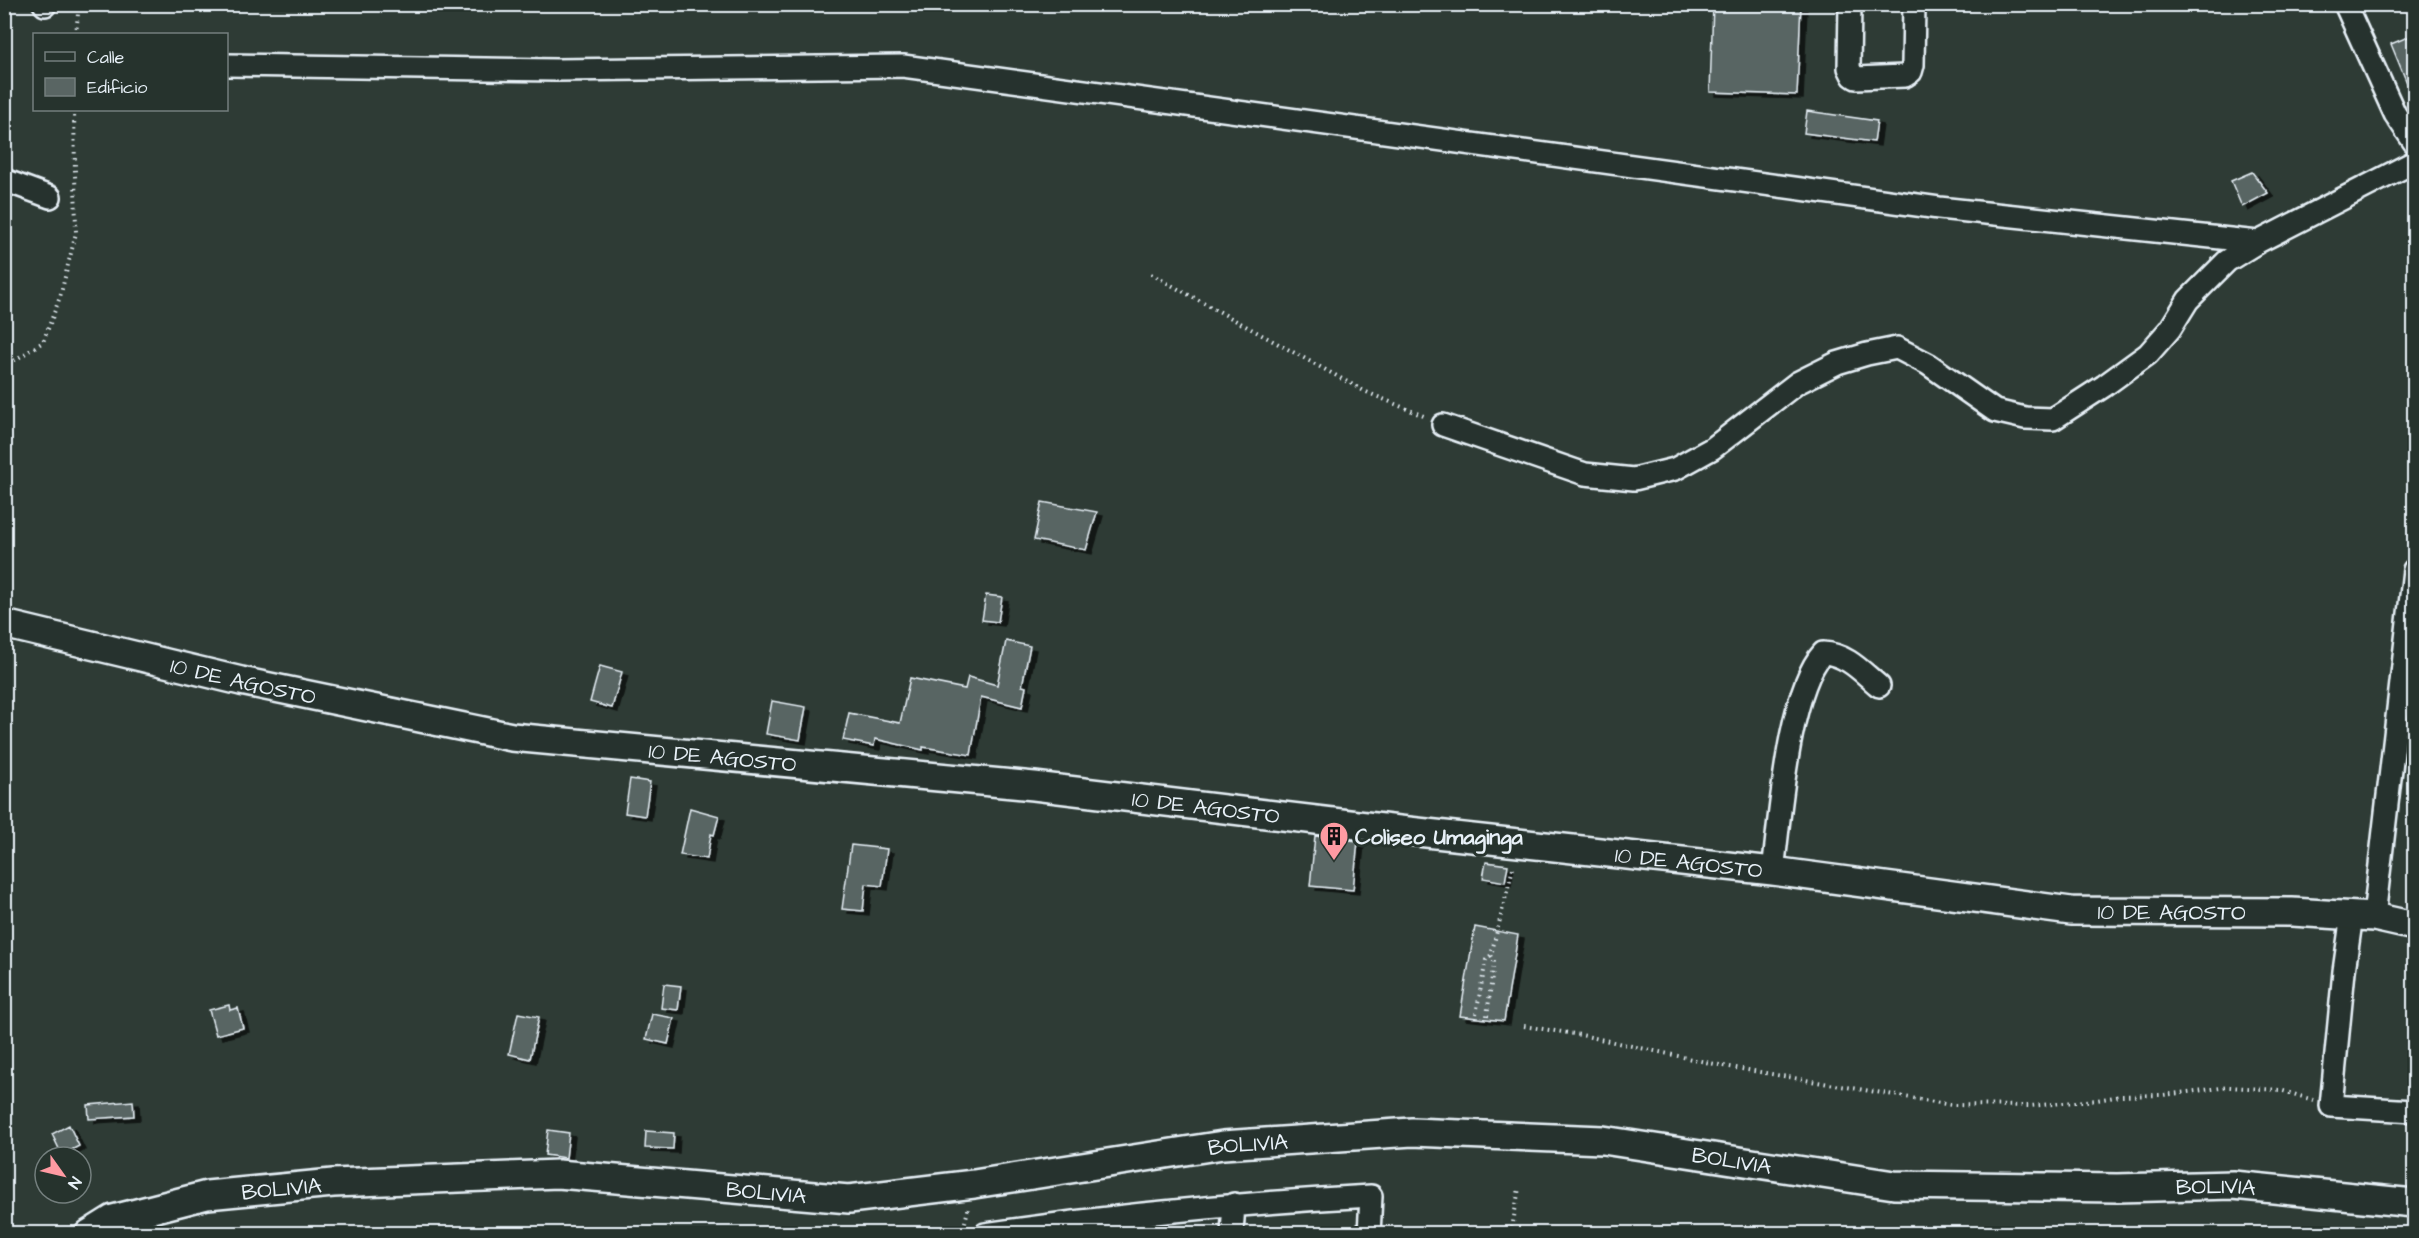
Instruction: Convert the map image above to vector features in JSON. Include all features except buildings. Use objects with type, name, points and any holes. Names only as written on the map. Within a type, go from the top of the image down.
[{"type":"street","points":[[1850,4],[1849,68],[1856,78],[1905,76],[1911,72],[1914,4]]},
{"type":"street","points":[[2345,4],[2395,114],[2415,142]]},
{"type":"street","points":[[228,65],[555,70],[903,66],[1927,206],[2258,242]]},
{"type":"street","points":[[1443,424],[1585,474],[1634,479],[1675,469],[1713,448],[1797,383],[1837,363],[1897,348],[1928,364],[1995,411],[2025,418],[2053,418],[2104,386],[2148,354],[2170,329],[2188,300],[2227,261],[2258,242],[2415,162]]},
{"type":"street","points":[[4,180],[50,197]]},
{"type":"street","points":[[2415,570],[2363,916],[2344,971],[2331,1106],[2415,1111]]},
{"type":"street","name":"10 DE AGOSTO","points":[[4,624],[241,681],[512,737],[1034,786],[1773,871],[2071,911],[2282,912],[2363,916],[2415,926]]},
{"type":"street","points":[[1773,871],[1793,728],[1809,673],[1823,653],[1834,653],[1847,659],[1879,686]]},
{"type":"street","name":"BOLIVIA","points":[[89,1233],[113,1219],[207,1195],[333,1183],[558,1174],[849,1199],[974,1184],[1223,1145],[1412,1132],[1603,1140],[1894,1185],[2117,1188],[2233,1185],[2415,1203]]},
{"type":"street","points":[[985,1233],[1100,1225],[1234,1204],[1371,1196],[1369,1233]]},
{"type":"street","points":[[1232,1233],[1234,1204]]},
{"type":"path","points":[[76,33],[79,4]]},
{"type":"path","points":[[4,368],[43,342],[60,297],[76,233],[74,111]]},
{"type":"path","points":[[1151,274],[1364,391],[1443,424]]},
{"type":"path","points":[[1476,1014],[1486,960],[1491,955],[1519,842]]},
{"type":"path","points":[[1488,1016],[1494,961],[1491,955]]},
{"type":"path","points":[[1524,1026],[1581,1035],[1724,1066],[1952,1105],[2030,1106],[2229,1087],[2280,1090],[2331,1106]]},
{"type":"path","points":[[1511,1233],[1519,1188]]},
{"type":"place","name":"Coliseo Umaginga","points":[[1334,862]]}]
